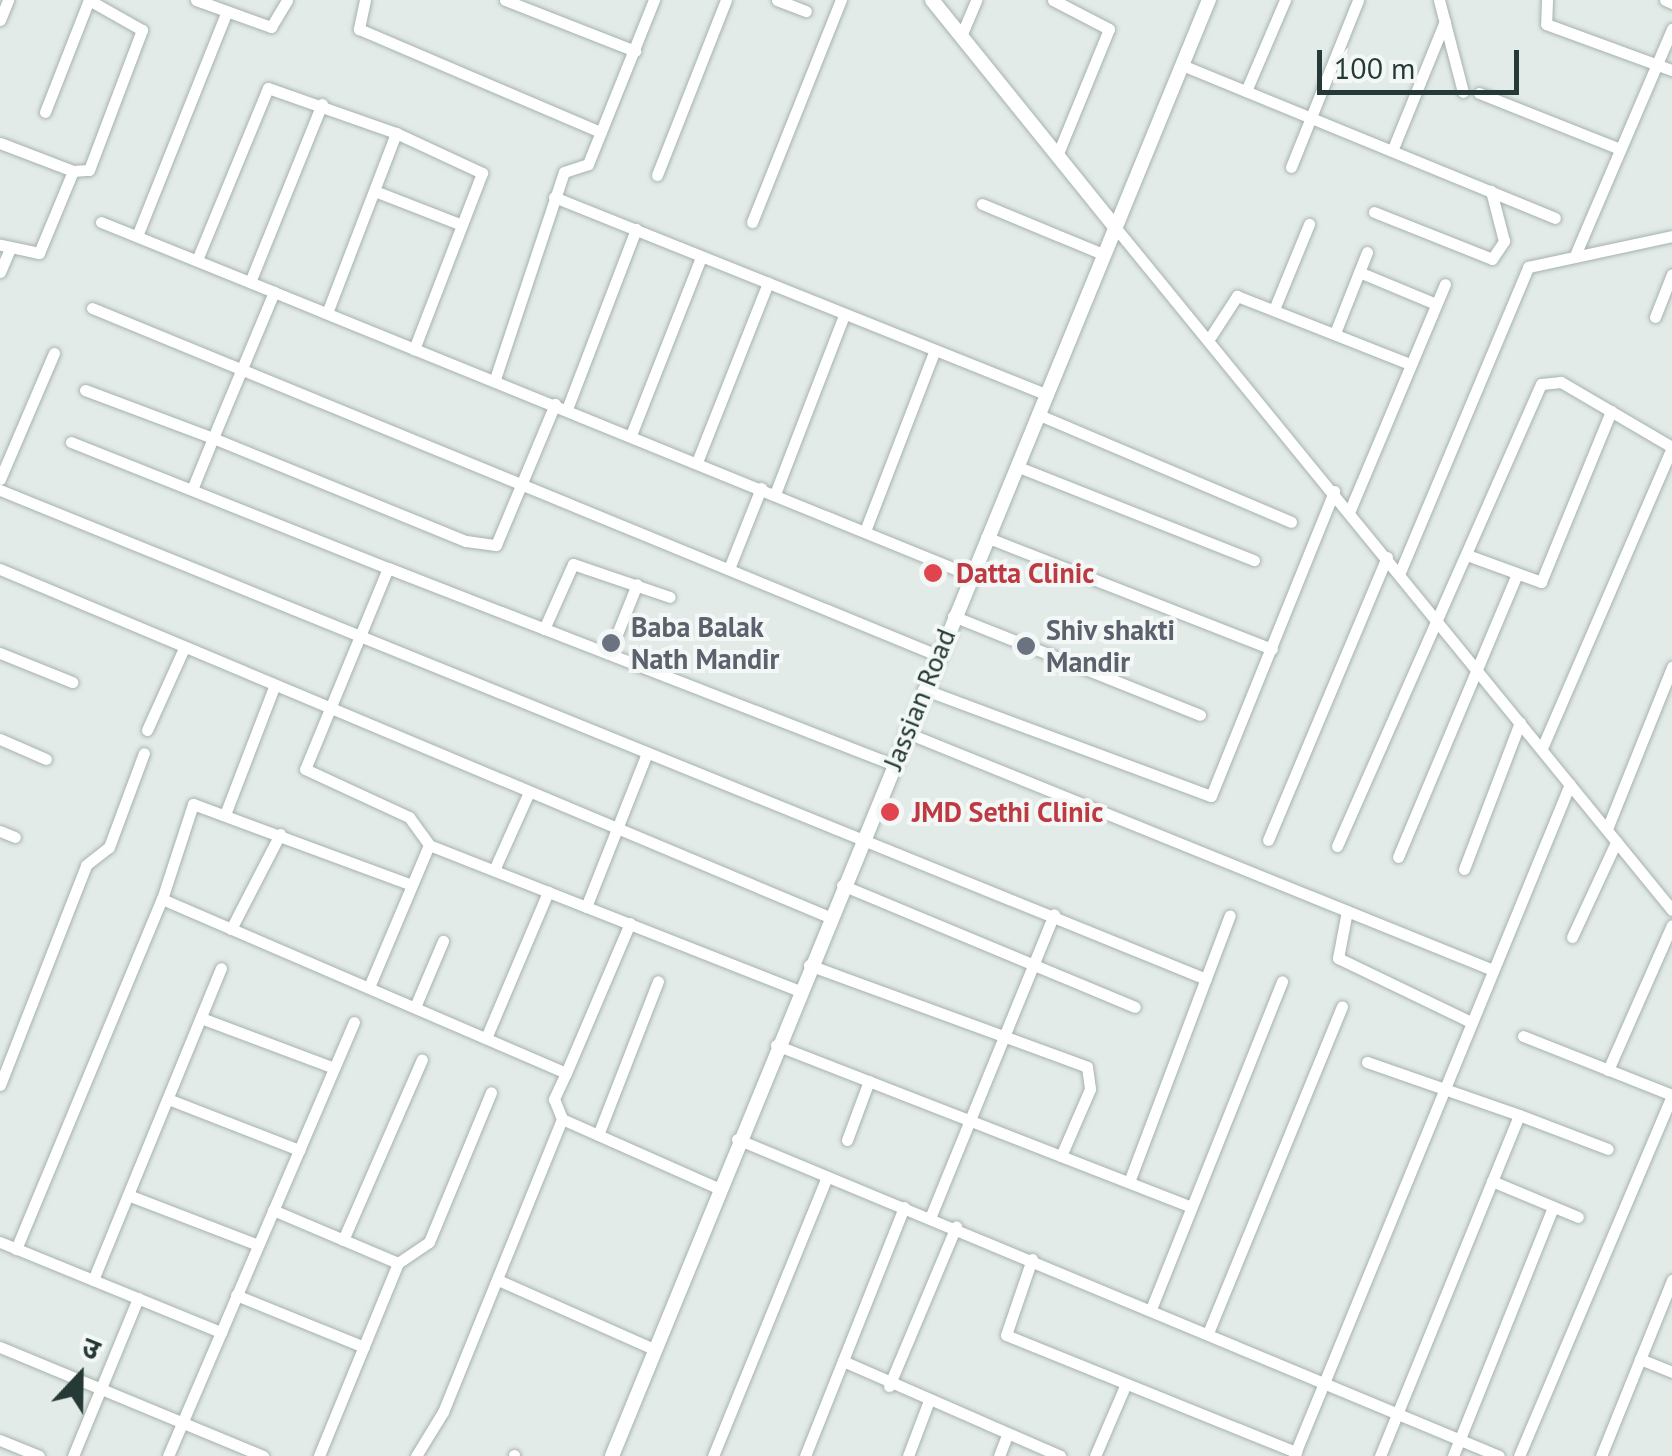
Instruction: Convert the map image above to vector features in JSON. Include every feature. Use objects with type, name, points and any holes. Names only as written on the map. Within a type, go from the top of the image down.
[{"type":"street","points":[[0,20],[8,0]]},
{"type":"street","points":[[0,142],[73,172],[89,170],[140,25],[89,0],[45,112]]},
{"type":"street","points":[[196,0],[270,27],[288,0]]},
{"type":"street","points":[[365,0],[359,30],[601,132]]},
{"type":"street","points":[[505,0],[634,51]]},
{"type":"street","points":[[495,379],[566,169],[588,164],[654,0]]},
{"type":"street","points":[[657,175],[726,0]]},
{"type":"street","points":[[777,0],[806,11]]},
{"type":"street","points":[[752,222],[842,0]]},
{"type":"street","points":[[932,0],[1114,227],[1210,336],[1435,612],[1616,842],[1670,901]]},
{"type":"street","points":[[961,36],[976,0]]},
{"type":"street","points":[[1052,0],[1109,29],[1058,156]]},
{"type":"street","name":"Jassian Road","points":[[612,1456],[736,1139],[1208,0]]},
{"type":"street","points":[[1246,91],[1285,0]]},
{"type":"street","points":[[1291,167],[1358,0]]},
{"type":"street","points":[[1439,0],[1462,92]]},
{"type":"street","points":[[1546,0],[1546,24],[1672,70]]},
{"type":"street","points":[[137,236],[223,8]]},
{"type":"street","points":[[1392,151],[1444,21]]},
{"type":"street","points":[[1576,253],[1672,29]]},
{"type":"street","points":[[1182,65],[1555,218]]},
{"type":"street","points":[[197,260],[263,92],[278,88],[396,133],[478,168],[462,225],[414,349]]},
{"type":"street","points":[[1479,93],[1620,150]]},
{"type":"street","points":[[250,282],[322,104]]},
{"type":"street","points":[[327,313],[396,133]]},
{"type":"street","points":[[0,272],[5,246],[39,253],[73,172]]},
{"type":"street","points":[[374,190],[462,225]]},
{"type":"street","points":[[1374,212],[1492,259],[1504,241],[1491,192]]},
{"type":"street","points":[[554,198],[1045,394]]},
{"type":"street","points":[[982,204],[1103,254]]},
{"type":"street","points":[[101,222],[970,575]]},
{"type":"street","points":[[1275,307],[1308,224]]},
{"type":"street","points":[[85,390],[484,547],[500,540],[636,230]]},
{"type":"street","points":[[1400,572],[1523,274],[1534,262],[1672,236]]},
{"type":"street","points":[[1334,333],[1367,252]]},
{"type":"street","points":[[631,435],[700,256]]},
{"type":"street","points":[[1359,272],[1436,304]]},
{"type":"street","points":[[1655,317],[1672,274]]},
{"type":"street","points":[[697,462],[768,283]]},
{"type":"street","points":[[1350,510],[1445,284]]},
{"type":"street","points":[[193,487],[274,292]]},
{"type":"street","points":[[1210,336],[1237,296],[1275,307],[1410,364]]},
{"type":"street","points":[[92,308],[730,566],[937,655]]},
{"type":"street","points":[[774,494],[844,316]]},
{"type":"street","points":[[865,531],[934,352]]},
{"type":"street","points":[[0,479],[54,354]]},
{"type":"street","points":[[1337,846],[1435,612],[1467,555],[1541,384],[1561,382],[1672,448],[1542,748]]},
{"type":"street","points":[[1467,555],[1516,576],[1544,578],[1611,412]]},
{"type":"street","points":[[1037,414],[1291,522]]},
{"type":"street","points":[[71,442],[892,764]]},
{"type":"street","points":[[1016,466],[1254,560]]},
{"type":"street","points":[[730,566],[761,488]]},
{"type":"street","points":[[0,490],[1206,978]]},
{"type":"street","points":[[923,690],[1207,798],[1272,649],[1334,491]]},
{"type":"street","points":[[986,537],[1272,649]]},
{"type":"street","points":[[1268,840],[1387,556]]},
{"type":"street","points":[[544,628],[573,564],[670,596]]},
{"type":"street","points":[[388,568],[326,708],[307,774],[409,817],[430,845],[798,990]]},
{"type":"street","points":[[0,569],[829,917]]},
{"type":"street","points":[[1398,858],[1516,576]]},
{"type":"street","points":[[609,654],[637,584]]},
{"type":"street","points":[[954,616],[1200,715]]},
{"type":"street","points":[[148,730],[184,648]]},
{"type":"street","points":[[0,654],[72,682]]},
{"type":"street","points":[[1607,829],[1672,667]]},
{"type":"street","points":[[226,812],[274,687]]},
{"type":"street","points":[[1464,868],[1520,722]]},
{"type":"street","points":[[905,732],[1493,970]]},
{"type":"street","points":[[0,740],[46,758]]},
{"type":"street","points":[[586,907],[647,752]]},
{"type":"street","points":[[0,1085],[86,865],[109,847],[144,753]]},
{"type":"street","points":[[1032,1259],[1006,1336],[1295,1454],[1570,784]]},
{"type":"street","points":[[494,870],[529,792]]},
{"type":"street","points":[[16,1248],[162,899],[190,806],[226,812],[412,886]]},
{"type":"street","points":[[0,831],[15,837]]},
{"type":"street","points":[[231,930],[280,834]]},
{"type":"street","points":[[1572,938],[1616,842]]},
{"type":"street","points":[[368,987],[430,845]]},
{"type":"street","points":[[842,885],[1135,1007]]},
{"type":"street","points":[[486,1038],[548,892]]},
{"type":"street","points":[[162,899],[566,1073]]},
{"type":"street","points":[[1347,911],[1338,958],[1471,1022]]},
{"type":"street","points":[[930,1218],[1054,914]]},
{"type":"street","points":[[1129,1182],[1230,915]]},
{"type":"street","points":[[416,1456],[498,1280],[562,1119],[554,1099],[630,923]]},
{"type":"street","points":[[1608,1070],[1672,925]]},
{"type":"street","points":[[415,1007],[442,942]]},
{"type":"street","points":[[809,965],[1090,1070],[1062,1156]]},
{"type":"street","points":[[92,1280],[221,968]]},
{"type":"street","points":[[598,1135],[658,981]]},
{"type":"street","points":[[1151,1309],[1282,981]]},
{"type":"street","points":[[1208,1333],[1342,1006]]},
{"type":"street","points":[[201,1018],[334,1068]]},
{"type":"street","points":[[168,1456],[354,1022]]},
{"type":"street","points":[[1519,1456],[1672,1095],[1522,1036]]},
{"type":"street","points":[[776,1045],[1191,1207]]},
{"type":"street","points":[[343,1240],[422,1060]]},
{"type":"street","points":[[1367,1062],[1608,1148]]},
{"type":"street","points":[[847,1140],[869,1082]]},
{"type":"street","points":[[319,1456],[398,1264],[430,1242],[491,1092]]},
{"type":"street","points":[[168,1099],[299,1150]]},
{"type":"street","points":[[1380,1456],[1519,1116]]},
{"type":"street","points":[[562,1119],[718,1188]]},
{"type":"street","points":[[1659,1126],[1672,1132]]},
{"type":"street","points":[[736,1139],[956,1227],[1499,1456]]},
{"type":"street","points":[[713,1456],[827,1177]]},
{"type":"street","points":[[1492,1181],[1578,1217]]},
{"type":"street","points":[[128,1194],[258,1245]]},
{"type":"street","points":[[805,1456],[904,1207]]},
{"type":"street","points":[[1453,1456],[1553,1207]]},
{"type":"street","points":[[273,1210],[398,1264]]},
{"type":"street","points":[[889,1386],[956,1227]]},
{"type":"street","points":[[0,1242],[221,1332]]},
{"type":"street","points":[[498,1280],[654,1349]]},
{"type":"street","points":[[1600,1456],[1672,1280]]},
{"type":"street","points":[[236,1295],[364,1348]]},
{"type":"street","points":[[73,1456],[138,1298]]},
{"type":"street","points":[[0,1347],[263,1456]]},
{"type":"street","points":[[1640,1359],[1672,1372]]},
{"type":"street","points":[[842,1361],[928,1403],[1060,1456]]},
{"type":"street","points":[[1096,1456],[1125,1386]]},
{"type":"street","points":[[908,1456],[928,1403]]},
{"type":"street","points":[[998,1456],[1007,1435]]},
{"type":"street","points":[[0,1440],[39,1456]]},
{"type":"place","name":"Datta Clinic","points":[[933,573]]},
{"type":"place","name":"Baba Balak Nath Mandir","points":[[611,643]]},
{"type":"place","name":"Shiv shakti Mandir","points":[[1026,646]]},
{"type":"place","name":"JMD Sethi Clinic","points":[[890,812]]}]
